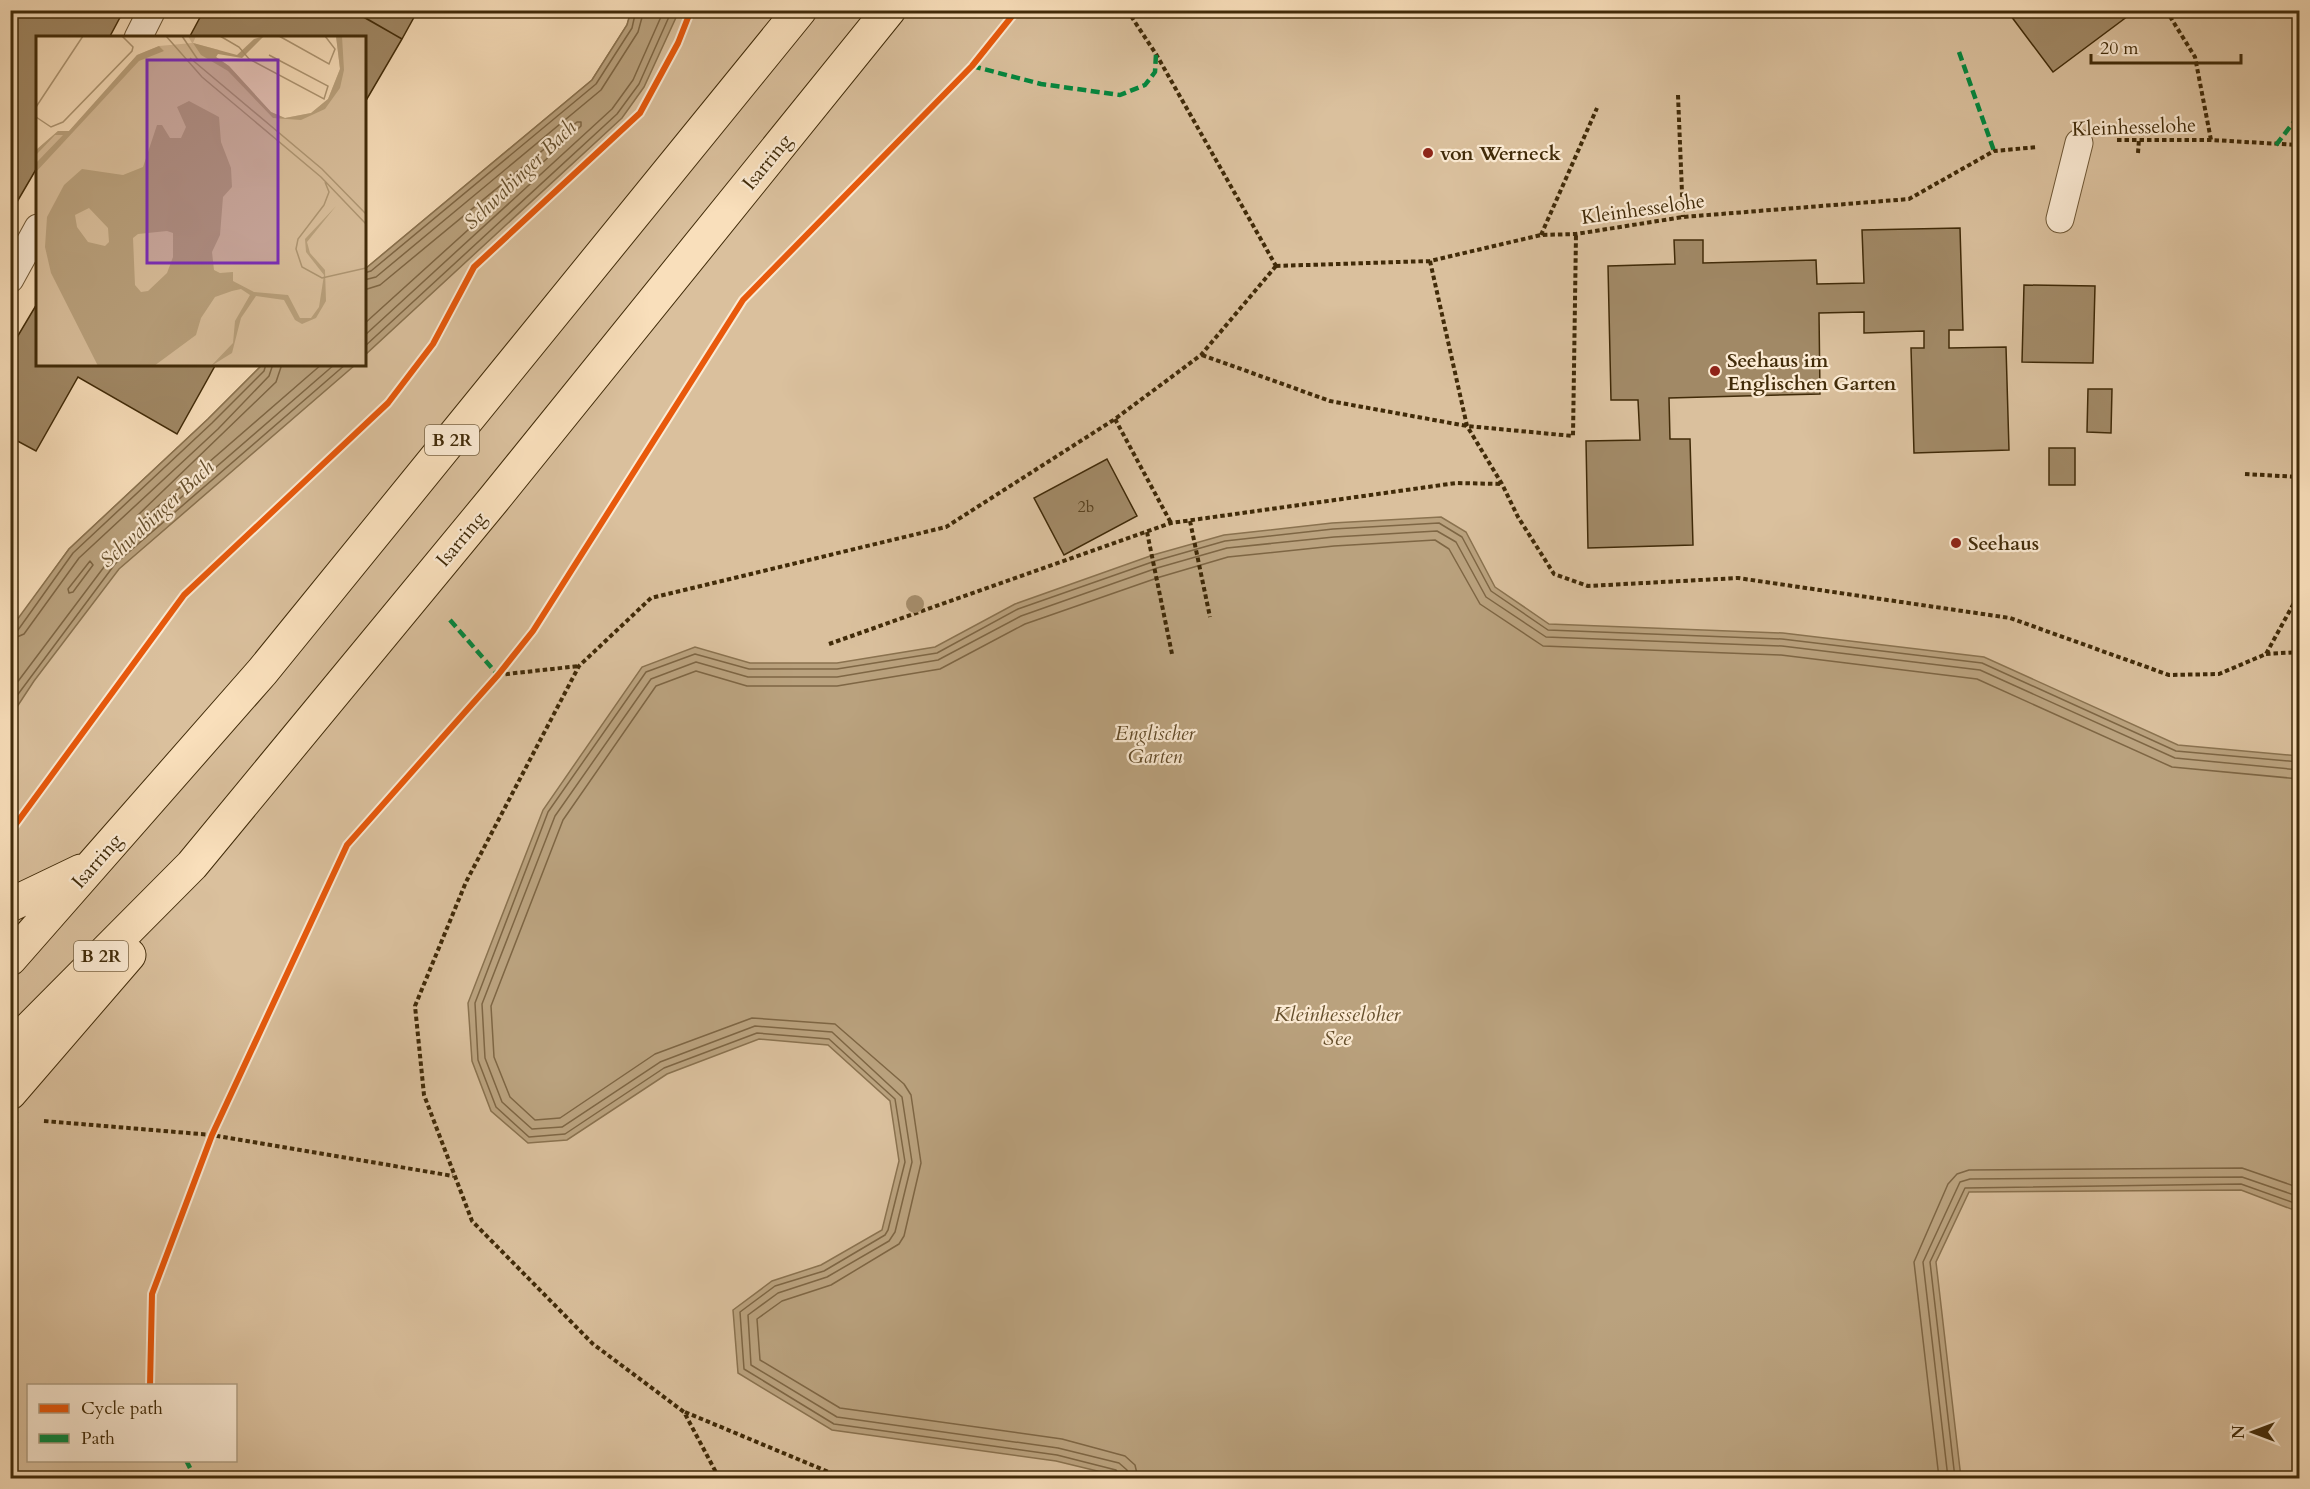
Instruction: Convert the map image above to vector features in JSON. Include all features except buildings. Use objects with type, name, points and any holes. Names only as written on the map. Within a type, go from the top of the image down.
[{"type":"highway","name":"Isarring","points":[[10,959],[270,663],[800,10]]},
{"type":"highway","name":"Isarring","points":[[10,1048],[192,865],[502,490],[889,10]]},
{"type":"highway","points":[[10,905],[96,863]]},
{"type":"highway","points":[[10,1093],[121,967],[192,865]]},
{"type":"lane","points":[[139,36],[152,10]]},
{"type":"lane","points":[[2060,219],[2079,143]]},
{"type":"lane","points":[[10,279],[36,232]]},
{"type":"path","points":[[843,1479],[684,1412],[594,1344],[472,1221],[424,1095],[415,1006],[466,882],[579,666],[651,598],[946,527],[1115,419],[1202,355],[1276,266],[1156,54],[1127,10]]},
{"type":"path","points":[[2169,11],[2195,57],[2211,140]]},
{"type":"path","points":[[1678,95],[1683,216]]},
{"type":"path","points":[[1541,236],[1597,108]]},
{"type":"path","points":[[2138,153],[2139,139]]},
{"type":"path","points":[[1202,355],[1330,401],[1467,426],[1573,436],[1576,234]]},
{"type":"path","points":[[1430,261],[1467,426],[1503,484],[1518,517],[1554,574],[1588,586],[1738,578],[1998,616],[2010,618],[2169,675],[2219,674],[2266,654],[2300,652]]},
{"type":"path","points":[[1115,419],[1171,523]]},
{"type":"path","points":[[2245,474],[2300,477]]},
{"type":"path","points":[[830,644],[1171,523],[1456,483],[1503,484]]},
{"type":"path","points":[[1190,521],[1210,616]]},
{"type":"path","points":[[1147,532],[1172,654]]},
{"type":"path","points":[[2266,654],[2300,592]]},
{"type":"path","points":[[498,675],[579,666]]},
{"type":"path","points":[[42,1121],[212,1135],[453,1176]]},
{"type":"path","points":[[684,1412],[718,1479]]},
{"type":"green space","name":"Englischer Garten","points":[[631,11],[2299,11],[2299,1478],[11,1478],[11,630],[69,549],[261,366],[366,366],[366,268],[592,80],[627,25]]},
{"type":"water","name":"Schwabinger Bach","points":[[631,11],[679,11],[644,87],[622,118],[366,354],[366,268],[592,80],[627,25]]},
{"type":"water","name":"Schwabinger Bach","points":[[261,366],[354,366],[119,569],[34,681],[11,716],[11,628],[69,549]]},
{"type":"water","name":"Kleinhesseloher See","points":[[1441,517],[1466,532],[1495,587],[1549,624],[1783,633],[1984,657],[2178,745],[2299,756],[2299,1212],[2241,1190],[1969,1192],[1936,1262],[1961,1478],[1126,1478],[1056,1461],[832,1430],[738,1373],[733,1310],[772,1281],[821,1265],[882,1230],[899,1161],[890,1101],[828,1045],[759,1039],[667,1074],[567,1140],[528,1143],[491,1111],[472,1061],[468,1003],[543,810],[642,667],[695,647],[750,663],[837,663],[935,647],[1015,604],[1153,555],[1224,535],[1332,523]]},
{"type":"marked path","points":[[1959,52],[1994,151]]},
{"type":"marked path","points":[[972,66],[1041,84],[1120,95],[1145,85],[1155,72],[1156,54]]},
{"type":"marked path","points":[[2276,145],[2300,114]]},
{"type":"marked path","points":[[450,620],[498,675]]},
{"type":"marked path","points":[[10,1126],[19,1119]]},
{"type":"marked path","points":[[187,1462],[195,1478]]},
{"type":"cycle path","points":[[10,832],[184,595],[388,403],[433,344],[474,267],[640,113],[678,43],[691,10]]},
{"type":"cycle path","points":[[150,1384],[152,1294],[212,1135],[347,845],[498,675],[533,631],[743,300],[972,66],[1017,10]]},
{"type":"place","name":"von Werneck","points":[[1428,153]]},
{"type":"place","name":"Seehaus im Englischen Garten","points":[[1715,371]]},
{"type":"place","name":"Seehaus","points":[[1956,543]]}]
